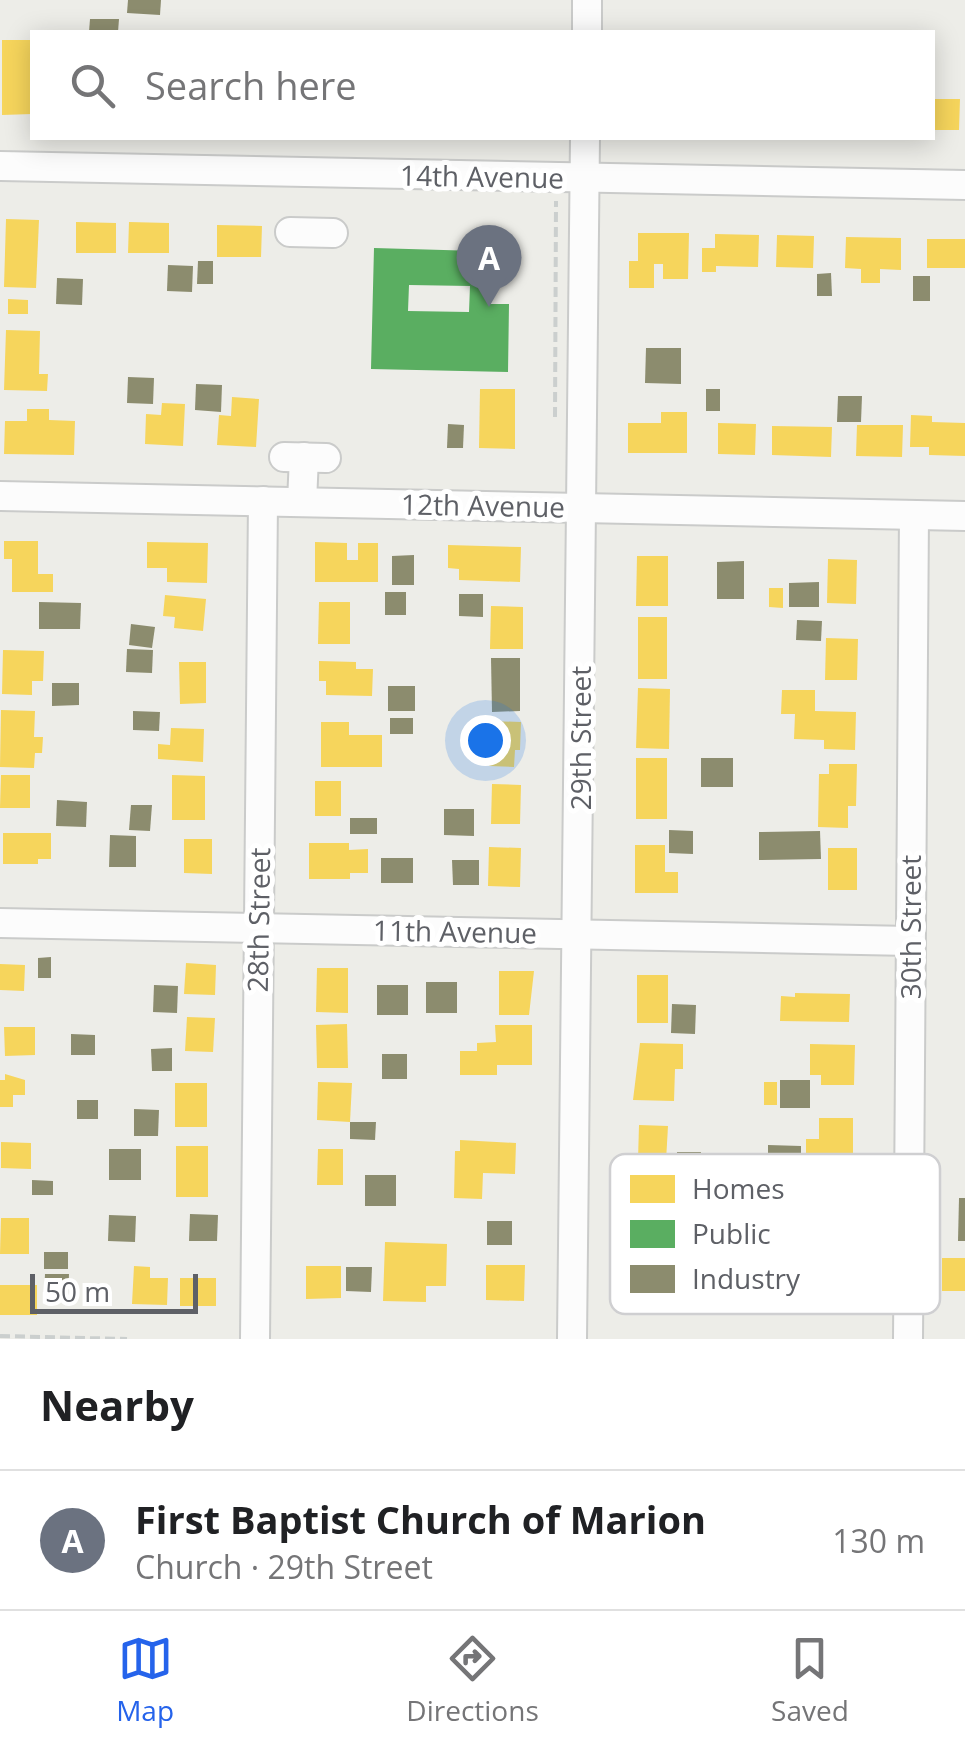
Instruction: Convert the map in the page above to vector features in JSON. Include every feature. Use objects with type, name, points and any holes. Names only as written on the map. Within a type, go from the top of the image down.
[{"type":"street","points":[[586,30],[587,0]]},
{"type":"street","name":"29th Street","points":[[572,1339],[580,934],[585,140]]},
{"type":"street","name":"14th Avenue","points":[[0,166],[965,185]]},
{"type":"street","points":[[290,232],[333,233]]},
{"type":"street","points":[[302,502],[305,457]]},
{"type":"street","name":"12th Avenue","points":[[0,496],[965,516]]},
{"type":"street","name":"28th Street","points":[[255,1339],[263,502]]},
{"type":"street","name":"30th Street","points":[[909,1154],[914,515]]},
{"type":"street","name":"11th Avenue","points":[[0,923],[910,941]]},
{"type":"street","name":"30th Street","points":[[908,1314],[908,1339]]},
{"type":"path","points":[[555,417],[556,200]]},
{"type":"path","points":[[0,1336],[128,1339]]},
{"type":"building: Homes","points":[[2,40],[30,40],[30,114],[2,115]]},
{"type":"building: Homes","points":[[935,99],[960,99],[959,130],[935,130]]},
{"type":"building: Homes","points":[[6,219],[39,220],[36,288],[4,287]]},
{"type":"building: Homes","points":[[76,222],[116,223],[116,253],[76,253]]},
{"type":"building: Homes","points":[[129,222],[169,223],[169,253],[128,253]]},
{"type":"building: Homes","points":[[217,225],[262,226],[261,257],[217,257]]},
{"type":"building: Homes","points":[[638,233],[689,233],[688,279],[663,279],[663,264],[654,264],[654,288],[629,288],[629,261],[638,261]]},
{"type":"building: Homes","points":[[715,234],[759,235],[758,267],[716,266],[716,272],[702,272],[702,248],[715,248]]},
{"type":"building: Homes","points":[[777,235],[814,236],[813,268],[776,267]]},
{"type":"building: Homes","points":[[846,237],[901,238],[901,270],[880,269],[880,283],[861,283],[861,269],[845,268]]},
{"type":"building: Homes","points":[[927,239],[965,239],[965,268],[927,268]]},
{"type":"building: Homes","points":[[8,299],[28,300],[28,314],[8,314]]},
{"type":"building: Homes","points":[[6,330],[40,331],[39,374],[48,374],[47,391],[4,390]]},
{"type":"building: Homes","points":[[480,389],[515,389],[515,449],[479,448]]},
{"type":"building: Homes","points":[[232,397],[259,399],[256,447],[217,445],[219,415],[231,416]]},
{"type":"building: Homes","points":[[162,403],[185,404],[183,446],[145,444],[146,414],[161,415]]},
{"type":"building: Homes","points":[[27,409],[49,409],[49,420],[75,421],[74,455],[4,454],[5,421],[27,421]]},
{"type":"building: Homes","points":[[661,412],[687,412],[687,453],[628,453],[628,423],[661,423]]},
{"type":"building: Homes","points":[[911,415],[932,416],[932,422],[965,423],[965,456],[929,455],[929,447],[910,447]]},
{"type":"building: Homes","points":[[718,423],[756,424],[755,455],[718,454]]},
{"type":"building: Homes","points":[[857,425],[903,425],[902,457],[856,456]]},
{"type":"building: Homes","points":[[772,426],[832,427],[831,457],[772,455]]},
{"type":"building: Homes","points":[[4,541],[38,541],[38,574],[53,574],[53,592],[12,592],[12,559],[4,559]]},
{"type":"building: Homes","points":[[147,542],[208,543],[207,583],[167,582],[167,568],[147,568]]},
{"type":"building: Homes","points":[[315,542],[347,543],[347,560],[358,560],[358,543],[378,543],[378,582],[315,582]]},
{"type":"building: Homes","points":[[448,545],[521,547],[520,582],[459,580],[459,569],[448,568]]},
{"type":"building: Homes","points":[[637,556],[668,556],[668,606],[636,606]]},
{"type":"building: Homes","points":[[828,559],[857,560],[856,604],[827,603]]},
{"type":"building: Homes","points":[[769,588],[783,588],[783,608],[769,607]]},
{"type":"building: Homes","points":[[165,595],[206,599],[203,631],[174,628],[175,617],[163,616]]},
{"type":"building: Homes","points":[[319,602],[350,602],[350,644],[318,644]]},
{"type":"building: Homes","points":[[491,606],[523,607],[523,649],[490,649]]},
{"type":"building: Homes","points":[[638,617],[667,617],[667,679],[638,679]]},
{"type":"building: Homes","points":[[826,638],[858,639],[857,680],[825,680]]},
{"type":"building: Homes","points":[[3,650],[44,651],[43,681],[32,681],[32,695],[2,694]]},
{"type":"building: Homes","points":[[319,661],[356,662],[356,669],[373,669],[372,696],[326,695],[326,681],[319,681]]},
{"type":"building: Homes","points":[[179,662],[206,662],[206,703],[180,704]]},
{"type":"building: Homes","points":[[638,688],[670,689],[669,749],[636,748]]},
{"type":"building: Homes","points":[[782,690],[815,690],[815,711],[856,712],[855,750],[824,749],[824,740],[794,739],[795,714],[781,714]]},
{"type":"building: Homes","points":[[1,710],[35,711],[34,737],[43,737],[42,753],[35,753],[34,768],[0,767]]},
{"type":"building: Homes","points":[[490,721],[521,722],[520,750],[515,750],[514,767],[489,766]]},
{"type":"building: Homes","points":[[321,722],[349,722],[349,735],[382,735],[382,767],[321,767]]},
{"type":"building: Homes","points":[[171,728],[204,729],[203,762],[158,759],[158,744],[170,745]]},
{"type":"building: Homes","points":[[636,758],[667,758],[667,819],[636,819]]},
{"type":"building: Homes","points":[[829,764],[857,764],[856,806],[848,806],[848,828],[818,827],[819,774],[829,774]]},
{"type":"building: Homes","points":[[1,775],[30,775],[30,808],[0,808]]},
{"type":"building: Homes","points":[[172,775],[205,776],[205,820],[172,820]]},
{"type":"building: Homes","points":[[315,781],[341,781],[341,816],[315,816]]},
{"type":"building: Homes","points":[[492,784],[521,785],[520,824],[491,824]]},
{"type":"building: Homes","points":[[3,833],[51,833],[51,859],[38,859],[38,864],[3,864]]},
{"type":"building: Homes","points":[[184,839],[212,839],[212,874],[184,873]]},
{"type":"building: Homes","points":[[309,843],[349,843],[349,850],[368,849],[368,873],[350,873],[350,879],[309,879]]},
{"type":"building: Homes","points":[[635,845],[665,845],[665,872],[678,872],[678,893],[635,893]]},
{"type":"building: Homes","points":[[489,847],[521,848],[520,887],[488,886]]},
{"type":"building: Homes","points":[[828,848],[857,848],[857,890],[828,890]]},
{"type":"building: Homes","points":[[186,963],[216,965],[215,995],[184,994]]},
{"type":"building: Homes","points":[[0,964],[25,965],[24,991],[0,990]]},
{"type":"building: Homes","points":[[317,968],[348,968],[348,1013],[316,1012]]},
{"type":"building: Homes","points":[[499,971],[534,971],[529,1015],[499,1015]]},
{"type":"building: Homes","points":[[637,975],[668,975],[668,1023],[637,1023]]},
{"type":"building: Homes","points":[[795,993],[850,994],[849,1022],[780,1021],[781,996],[795,997]]},
{"type":"building: Homes","points":[[187,1017],[215,1018],[213,1052],[185,1051]]},
{"type":"building: Homes","points":[[347,1024],[348,1068],[317,1068],[316,1025]]},
{"type":"building: Homes","points":[[495,1025],[532,1025],[532,1065],[497,1065],[497,1075],[460,1075],[460,1051],[477,1051],[477,1043],[496,1042]]},
{"type":"building: Homes","points":[[4,1027],[35,1027],[35,1055],[5,1056]]},
{"type":"building: Homes","points":[[640,1043],[683,1044],[683,1069],[675,1069],[674,1101],[633,1100]]},
{"type":"building: Homes","points":[[810,1044],[855,1045],[854,1085],[821,1085],[821,1075],[810,1075]]},
{"type":"building: Homes","points":[[5,1074],[25,1080],[25,1095],[13,1095],[13,1107],[0,1107],[0,1080],[5,1080]]},
{"type":"building: Homes","points":[[318,1082],[352,1083],[350,1122],[317,1120]]},
{"type":"building: Homes","points":[[764,1082],[777,1082],[777,1105],[764,1105]]},
{"type":"building: Homes","points":[[175,1083],[207,1083],[207,1127],[175,1127]]},
{"type":"building: Homes","points":[[819,1118],[853,1118],[853,1154],[806,1154],[806,1139],[819,1139]]},
{"type":"building: Homes","points":[[639,1125],[668,1126],[666,1154],[638,1154]]},
{"type":"building: Homes","points":[[460,1140],[516,1143],[515,1174],[483,1173],[482,1199],[454,1198],[455,1151],[460,1151]]},
{"type":"building: Homes","points":[[1,1142],[31,1143],[31,1169],[1,1168]]},
{"type":"building: Homes","points":[[176,1146],[208,1146],[208,1197],[176,1197]]},
{"type":"building: Homes","points":[[318,1149],[343,1149],[343,1185],[317,1185]]},
{"type":"building: Homes","points":[[1,1218],[29,1218],[29,1254],[0,1254]]},
{"type":"building: Homes","points":[[385,1242],[447,1244],[446,1286],[426,1286],[426,1302],[383,1301]]},
{"type":"building: Homes","points":[[942,1258],[965,1258],[965,1291],[942,1291]]},
{"type":"building: Homes","points":[[486,1265],[525,1265],[524,1301],[486,1300]]},
{"type":"building: Homes","points":[[134,1266],[150,1267],[150,1278],[168,1278],[167,1305],[132,1304]]},
{"type":"building: Homes","points":[[306,1266],[341,1266],[341,1298],[306,1299]]},
{"type":"building: Homes","points":[[180,1278],[216,1278],[216,1306],[180,1306]]},
{"type":"building: Homes","points":[[0,1285],[37,1285],[37,1315],[0,1315]]},
{"type":"building: Public","points":[[478,245],[491,245],[490,256],[500,257],[499,284],[492,284],[491,304],[509,304],[508,372],[371,369],[374,248],[478,251]],"holes":[[[409,285],[470,286],[469,312],[408,311]]]},
{"type":"building: Industry","points":[[128,0],[161,0],[160,15],[127,13]]},
{"type":"building: Industry","points":[[90,19],[119,19],[118,30],[89,30]]},
{"type":"building: Industry","points":[[198,261],[213,261],[213,284],[197,284]]},
{"type":"building: Industry","points":[[168,265],[193,266],[192,292],[167,291]]},
{"type":"building: Industry","points":[[831,273],[832,296],[817,296],[817,274]]},
{"type":"building: Industry","points":[[913,276],[930,276],[930,301],[913,301]]},
{"type":"building: Industry","points":[[57,278],[83,279],[82,305],[56,304]]},
{"type":"building: Industry","points":[[646,348],[681,348],[681,384],[645,383]]},
{"type":"building: Industry","points":[[128,377],[154,378],[153,404],[127,403]]},
{"type":"building: Industry","points":[[196,384],[222,385],[221,412],[195,410]]},
{"type":"building: Industry","points":[[706,389],[720,389],[720,411],[706,411]]},
{"type":"building: Industry","points":[[838,396],[862,396],[861,422],[837,422]]},
{"type":"building: Industry","points":[[448,424],[464,425],[463,448],[447,448]]},
{"type":"building: Industry","points":[[414,555],[414,585],[392,585],[392,556]]},
{"type":"building: Industry","points":[[744,561],[744,599],[717,599],[717,562]]},
{"type":"building: Industry","points":[[819,582],[819,607],[789,607],[789,583]]},
{"type":"building: Industry","points":[[385,592],[406,592],[406,615],[385,615]]},
{"type":"building: Industry","points":[[459,594],[483,594],[483,617],[459,616]]},
{"type":"building: Industry","points":[[39,602],[81,603],[80,629],[39,629]]},
{"type":"building: Industry","points":[[797,620],[822,621],[821,641],[796,640]]},
{"type":"building: Industry","points":[[131,624],[155,627],[152,648],[129,645]]},
{"type":"building: Industry","points":[[127,649],[153,650],[152,673],[126,672]]},
{"type":"building: Industry","points":[[491,658],[520,658],[520,711],[492,712]]},
{"type":"building: Industry","points":[[52,683],[79,683],[79,705],[52,706]]},
{"type":"building: Industry","points":[[388,686],[415,686],[415,711],[388,711]]},
{"type":"building: Industry","points":[[133,711],[160,712],[159,731],[133,730]]},
{"type":"building: Industry","points":[[390,718],[413,718],[413,734],[390,734]]},
{"type":"building: Industry","points":[[701,758],[733,758],[733,787],[701,787]]},
{"type":"building: Industry","points":[[57,800],[87,802],[86,827],[56,826]]},
{"type":"building: Industry","points":[[131,805],[152,805],[150,831],[129,830]]},
{"type":"building: Industry","points":[[444,809],[474,809],[474,836],[444,835]]},
{"type":"building: Industry","points":[[350,818],[377,818],[377,834],[350,834]]},
{"type":"building: Industry","points":[[669,830],[693,831],[693,854],[669,853]]},
{"type":"building: Industry","points":[[820,831],[821,859],[759,860],[759,832]]},
{"type":"building: Industry","points":[[110,835],[136,836],[136,867],[109,867]]},
{"type":"building: Industry","points":[[381,858],[413,858],[413,883],[381,883]]},
{"type":"building: Industry","points":[[452,860],[479,860],[479,885],[453,885]]},
{"type":"building: Industry","points":[[51,957],[51,978],[38,978],[38,958]]},
{"type":"building: Industry","points":[[426,982],[457,982],[457,1013],[426,1013]]},
{"type":"building: Industry","points":[[154,985],[178,986],[177,1013],[153,1012]]},
{"type":"building: Industry","points":[[377,985],[408,985],[408,1015],[377,1015]]},
{"type":"building: Industry","points":[[672,1004],[696,1005],[695,1034],[671,1033]]},
{"type":"building: Industry","points":[[71,1034],[95,1035],[95,1055],[71,1055]]},
{"type":"building: Industry","points":[[172,1048],[172,1071],[152,1071],[151,1049]]},
{"type":"building: Industry","points":[[382,1054],[407,1054],[407,1079],[382,1079]]},
{"type":"building: Industry","points":[[780,1080],[810,1080],[810,1108],[780,1108]]},
{"type":"building: Industry","points":[[77,1100],[98,1100],[98,1119],[77,1119]]},
{"type":"building: Industry","points":[[134,1109],[159,1110],[158,1136],[134,1136]]},
{"type":"building: Industry","points":[[350,1122],[376,1122],[375,1140],[350,1139]]},
{"type":"building: Industry","points":[[768,1145],[801,1146],[801,1154],[768,1154]]},
{"type":"building: Industry","points":[[109,1149],[141,1149],[141,1180],[109,1180]]},
{"type":"building: Industry","points":[[365,1175],[396,1175],[396,1206],[365,1206]]},
{"type":"building: Industry","points":[[32,1180],[53,1181],[53,1195],[32,1195]]},
{"type":"building: Industry","points":[[959,1198],[965,1198],[965,1241],[958,1241]]},
{"type":"building: Industry","points":[[190,1214],[218,1215],[217,1241],[189,1241]]},
{"type":"building: Industry","points":[[109,1215],[136,1216],[135,1242],[108,1241]]},
{"type":"building: Industry","points":[[487,1221],[512,1221],[512,1245],[487,1245]]},
{"type":"building: Industry","points":[[44,1252],[68,1252],[68,1269],[44,1269]]},
{"type":"building: Industry","points":[[346,1267],[372,1267],[371,1292],[346,1291]]},
{"type":"building: Industry","points":[[45,1274],[69,1274],[68,1301],[44,1299]]},
{"type":"place","name":"First Baptist Church of Marion","points":[[489,307]]}]
